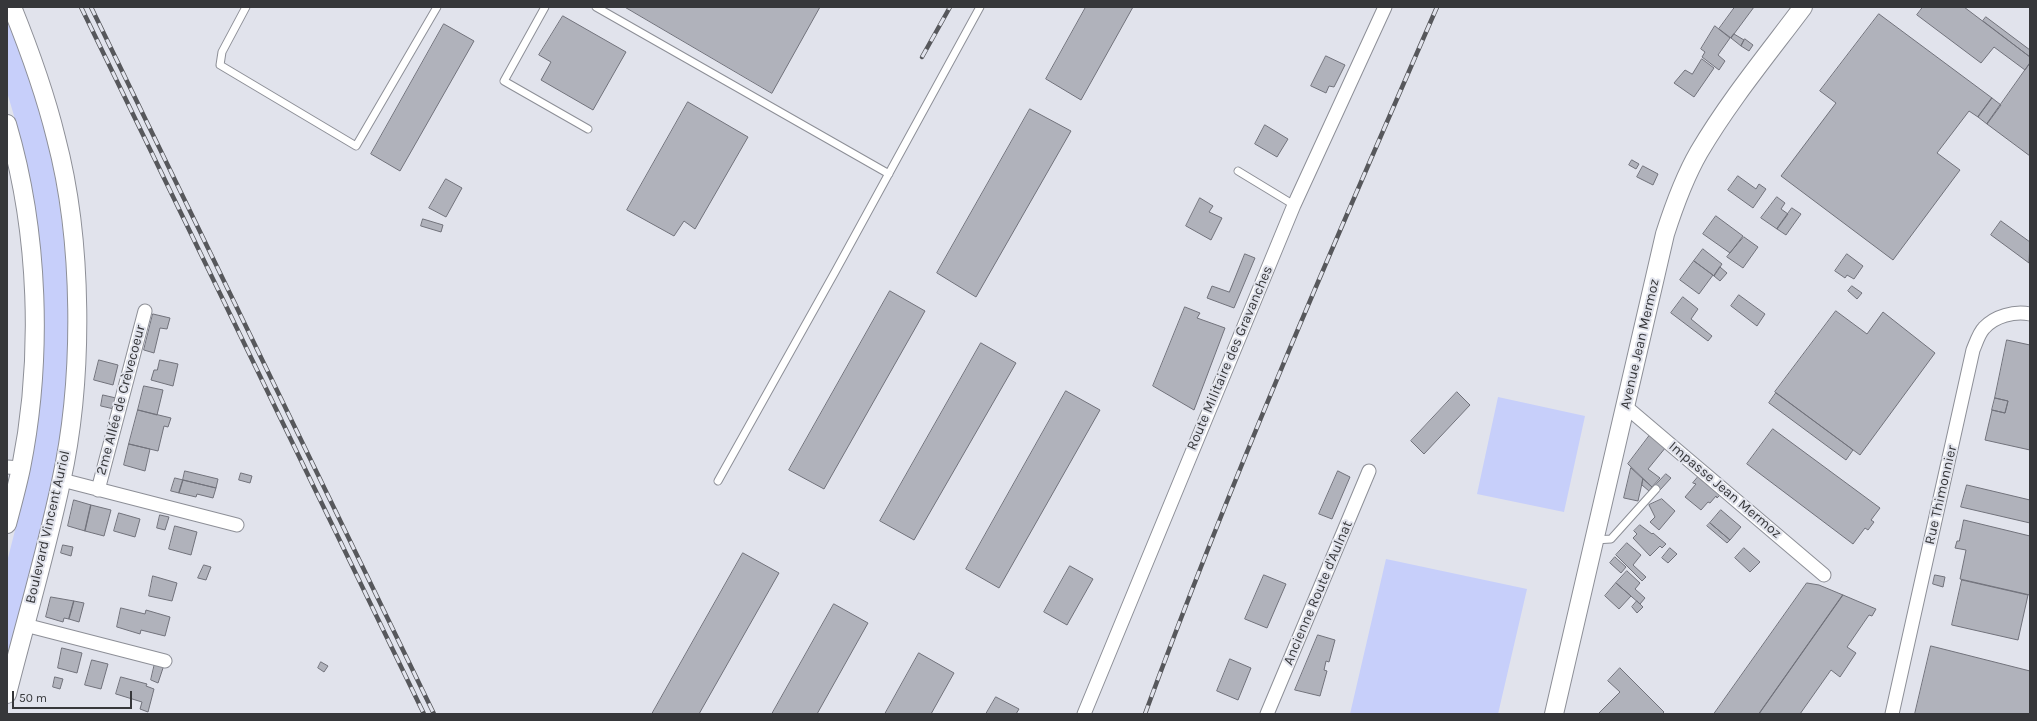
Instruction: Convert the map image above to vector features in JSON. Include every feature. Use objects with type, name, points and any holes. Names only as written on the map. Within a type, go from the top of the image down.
[{"type":"main road","name":"Boulevard Vincent Auriol","points":[[7,694],[62,480],[70,427],[77,337],[77,279],[71,220],[56,138],[36,72],[12,7]]},
{"type":"main road","name":"Avenue Jean Mermoz","points":[[1554,714],[1665,234],[1678,196],[1698,154],[1721,117],[1803,7]]},
{"type":"main road","points":[[7,124],[20,178],[34,284],[33,367],[27,426],[14,468],[7,524]]},
{"type":"street","name":"Route Militaire des Gravanches","points":[[1084,714],[1294,205],[1386,7]]},
{"type":"street","name":"2me Allée de Crèvecoeur","points":[[98,490],[145,311]]},
{"type":"street","name":"Rue Thimonnier","points":[[1892,714],[1973,350],[1984,328],[2000,316],[2022,312],[2030,314]]},
{"type":"street","name":"Impasse Jean Mermoz","points":[[1625,406],[1824,575]]},
{"type":"street","name":"Ancienne Route d'Aulnat","points":[[1268,714],[1369,471]]},
{"type":"street","name":"2me Allée de Crèvecoeur","points":[[62,480],[237,525]]},
{"type":"street","points":[[25,625],[165,661]]},
{"type":"lane","points":[[246,7],[222,52],[220,66],[356,146],[437,7]]},
{"type":"lane","points":[[545,7],[504,81],[588,129]]},
{"type":"lane","points":[[596,7],[889,174]]},
{"type":"lane","points":[[718,482],[980,7]]},
{"type":"lane","points":[[1238,171],[1294,205]]},
{"type":"lane","points":[[1595,540],[1611,539],[1656,489]]},
{"type":"shaded area","points":[[7,18],[29,74],[45,132],[57,192],[65,252],[68,312],[67,373],[61,433],[51,492],[7,662],[7,562],[28,479],[35,435],[42,372],[43,304],[39,236],[30,179],[7,92]]},
{"type":"shaded area","points":[[1498,397],[1585,416],[1564,512],[1477,494]]},
{"type":"shaded area","points":[[1386,559],[1527,589],[1498,714],[1350,714]]},
{"type":"building","points":[[625,7],[820,7],[772,93]]},
{"type":"building","points":[[1086,7],[1133,7],[1081,100],[1046,79]]},
{"type":"building","points":[[1735,7],[1754,7],[1731,38],[1719,29]]},
{"type":"building","points":[[1923,7],[1964,7],[2030,57],[2030,63],[2025,70],[1994,47],[1981,63],[1917,15]]},
{"type":"building","points":[[1879,14],[1992,98],[1978,117],[1969,111],[1937,153],[1960,170],[1893,260],[1781,176],[1836,103],[1820,91]]},
{"type":"building","points":[[563,16],[626,52],[593,110],[541,80],[551,62],[539,55]]},
{"type":"building","points":[[1986,17],[2030,50],[2030,57],[1983,21]]},
{"type":"building","points":[[444,24],[474,41],[400,171],[371,154]]},
{"type":"building","points":[[1715,26],[1730,38],[1718,55],[1725,61],[1719,70],[1702,57],[1705,52],[1701,49]]},
{"type":"building","points":[[1734,34],[1744,40],[1741,46],[1731,38]]},
{"type":"building","points":[[1745,39],[1753,45],[1749,51],[1741,46]]},
{"type":"building","points":[[1326,56],[1345,65],[1334,87],[1329,86],[1326,93],[1311,86]]},
{"type":"building","points":[[1702,59],[1714,68],[1694,97],[1674,83],[1685,70],[1692,74]]},
{"type":"building","points":[[2030,63],[2030,156],[1987,124]]},
{"type":"building","points":[[1992,98],[2001,105],[1987,124],[1978,117]]},
{"type":"building","points":[[688,102],[748,137],[695,229],[684,221],[674,236],[627,210]]},
{"type":"building","points":[[1030,109],[1071,131],[976,297],[937,273]]},
{"type":"building","points":[[1265,125],[1288,139],[1277,157],[1255,144]]},
{"type":"building","points":[[1632,160],[1639,164],[1636,169],[1629,165]]},
{"type":"building","points":[[1643,166],[1658,174],[1653,185],[1637,177]]},
{"type":"building","points":[[1738,176],[1756,189],[1759,184],[1766,189],[1753,208],[1728,190]]},
{"type":"building","points":[[446,179],[462,188],[446,217],[429,208]]},
{"type":"building","points":[[1777,197],[1785,203],[1781,209],[1788,214],[1777,229],[1761,218]]},
{"type":"building","points":[[1200,198],[1213,206],[1209,212],[1222,218],[1211,240],[1186,226]]},
{"type":"building","points":[[1792,208],[1801,214],[1786,235],[1777,229]]},
{"type":"building","points":[[1716,216],[1743,236],[1730,253],[1703,234]]},
{"type":"building","points":[[423,219],[443,225],[441,232],[421,226]]},
{"type":"building","points":[[2001,221],[2030,242],[2029,263],[1991,235]]},
{"type":"building","points":[[1744,237],[1758,247],[1743,268],[1727,257]]},
{"type":"building","points":[[1703,249],[1722,264],[1714,276],[1694,261]]},
{"type":"building","points":[[1245,254],[1255,258],[1234,308],[1207,298],[1212,286],[1229,292]]},
{"type":"building","points":[[1847,254],[1863,266],[1854,279],[1847,275],[1845,278],[1835,271]]},
{"type":"building","points":[[1694,261],[1713,275],[1699,294],[1680,280]]},
{"type":"building","points":[[1720,267],[1727,273],[1720,281],[1714,276]]},
{"type":"building","points":[[1852,286],[1862,293],[1857,299],[1848,291]]},
{"type":"building","points":[[890,291],[925,311],[824,489],[789,470]]},
{"type":"building","points":[[1739,295],[1765,314],[1757,326],[1731,306]]},
{"type":"building","points":[[1683,297],[1698,309],[1691,319],[1712,336],[1708,341],[1671,313]]},
{"type":"building","points":[[1185,307],[1200,313],[1197,318],[1225,328],[1194,410],[1153,386]]},
{"type":"building","points":[[1836,311],[1867,334],[1883,312],[1935,353],[1860,455],[1775,392]]},
{"type":"building","points":[[153,314],[170,318],[167,329],[160,328],[154,353],[144,350]]},
{"type":"building","points":[[2007,340],[2030,345],[2030,450],[1985,440],[1992,410],[2005,413],[2008,401],[1995,398]]},
{"type":"building","points":[[981,343],[1016,363],[914,540],[880,521]]},
{"type":"building","points":[[99,360],[118,365],[113,385],[94,380]]},
{"type":"building","points":[[160,360],[178,364],[173,386],[151,380],[154,370],[157,370]]},
{"type":"building","points":[[144,386],[163,390],[157,415],[138,410]]},
{"type":"building","points":[[1066,391],[1100,410],[999,588],[966,569]]},
{"type":"building","points":[[1457,392],[1470,405],[1424,454],[1411,441]]},
{"type":"building","points":[[1776,393],[1853,450],[1846,460],[1769,403]]},
{"type":"building","points":[[103,395],[116,398],[114,409],[101,406]]},
{"type":"building","points":[[1995,398],[2008,401],[2005,413],[1992,410]]},
{"type":"building","points":[[138,410],[171,418],[168,427],[164,426],[158,451],[129,444]]},
{"type":"building","points":[[1773,429],[1880,508],[1871,520],[1874,522],[1868,530],[1865,528],[1853,544],[1747,464]]},
{"type":"building","points":[[1650,435],[1666,447],[1648,469],[1660,478],[1652,487],[1628,464]]},
{"type":"building","points":[[129,444],[150,449],[145,471],[124,465]]},
{"type":"building","points":[[1631,468],[1643,479],[1638,501],[1624,498]]},
{"type":"building","points":[[185,471],[218,479],[216,488],[183,480]]},
{"type":"building","points":[[1338,471],[1350,477],[1332,519],[1319,514]]},
{"type":"building","points":[[241,473],[252,476],[250,483],[239,480]]},
{"type":"building","points":[[1666,474],[1671,478],[1660,490],[1655,486]]},
{"type":"building","points":[[1698,477],[1720,495],[1717,498],[1716,496],[1710,503],[1708,502],[1701,510],[1685,497],[1696,484],[1693,483]]},
{"type":"building","points":[[175,478],[183,480],[179,493],[171,491]]},
{"type":"building","points":[[1643,479],[1652,487],[1649,491],[1642,485]]},
{"type":"building","points":[[183,480],[216,488],[213,498],[197,494],[196,497],[179,493]]},
{"type":"building","points":[[1967,485],[2030,500],[2030,523],[1961,507]]},
{"type":"building","points":[[1662,499],[1675,511],[1659,530],[1650,522],[1655,517],[1649,505]]},
{"type":"building","points":[[74,500],[91,505],[85,531],[68,526]]},
{"type":"building","points":[[91,505],[111,510],[104,536],[85,531]]},
{"type":"building","points":[[1721,510],[1741,527],[1730,540],[1710,523]]},
{"type":"building","points":[[119,513],[140,519],[135,537],[114,531]]},
{"type":"building","points":[[160,515],[169,517],[165,530],[157,528]]},
{"type":"building","points":[[1964,520],[2030,536],[2030,595],[1960,579],[1966,550],[1955,548],[1957,541],[1959,541]]},
{"type":"building","points":[[1710,523],[1730,540],[1727,543],[1707,526]]},
{"type":"building","points":[[1640,525],[1652,534],[1653,533],[1666,544],[1662,548],[1660,546],[1650,556],[1633,538],[1637,534],[1634,531]]},
{"type":"building","points":[[175,526],[197,532],[191,555],[169,549]]},
{"type":"building","points":[[1627,543],[1641,555],[1633,565],[1646,577],[1642,581],[1616,555]]},
{"type":"building","points":[[63,545],[73,547],[71,556],[61,553]]},
{"type":"building","points":[[1670,548],[1677,554],[1668,563],[1662,558]]},
{"type":"building","points":[[1744,548],[1760,562],[1750,572],[1735,558]]},
{"type":"building","points":[[743,553],[779,573],[699,714],[652,714]]},
{"type":"building","points":[[1615,557],[1626,567],[1621,573],[1610,563]]},
{"type":"building","points":[[204,565],[211,567],[206,580],[198,578]]},
{"type":"building","points":[[1070,566],[1093,579],[1067,625],[1044,612]]},
{"type":"building","points":[[1627,571],[1640,583],[1635,589],[1645,598],[1640,604],[1616,583]]},
{"type":"building","points":[[1264,575],[1286,584],[1267,628],[1245,619]]},
{"type":"building","points":[[1935,575],[1945,577],[1943,587],[1933,584]]},
{"type":"building","points":[[153,576],[177,583],[172,601],[149,596]]},
{"type":"building","points":[[1962,580],[2028,595],[2018,640],[1952,625]]},
{"type":"building","points":[[1616,583],[1631,596],[1619,609],[1605,596]]},
{"type":"building","points":[[1807,583],[1819,585],[1843,595],[1759,714],[1714,714]]},
{"type":"building","points":[[1843,595],[1876,609],[1872,616],[1869,615],[1847,647],[1856,653],[1840,677],[1831,670],[1800,714],[1759,714]]},
{"type":"building","points":[[51,597],[74,601],[69,619],[64,618],[63,622],[46,617]]},
{"type":"building","points":[[74,601],[84,603],[79,622],[69,619]]},
{"type":"building","points":[[1637,601],[1643,607],[1637,613],[1632,607]]},
{"type":"building","points":[[834,604],[868,623],[817,714],[772,714]]},
{"type":"building","points":[[121,608],[145,614],[146,610],[170,617],[165,636],[141,630],[140,634],[117,627]]},
{"type":"building","points":[[1318,635],[1335,640],[1329,662],[1326,661],[1324,670],[1327,671],[1320,696],[1295,690]]},
{"type":"building","points":[[1931,646],[2030,671],[2030,714],[1915,714]]},
{"type":"building","points":[[62,648],[82,653],[77,673],[58,668]]},
{"type":"building","points":[[919,653],[954,673],[931,714],[885,714]]},
{"type":"building","points":[[1230,659],[1251,668],[1238,700],[1217,691]]},
{"type":"building","points":[[92,660],[108,664],[101,689],[85,685]]},
{"type":"building","points":[[321,662],[328,666],[324,672],[318,668]]},
{"type":"building","points":[[155,663],[164,665],[158,683],[151,680]]},
{"type":"building","points":[[1620,668],[1664,712],[1662,714],[1598,714],[1620,692],[1608,681]]},
{"type":"building","points":[[55,677],[63,679],[60,689],[53,687]]},
{"type":"building","points":[[121,677],[147,684],[146,686],[154,689],[148,712],[140,709],[142,702],[116,694]]},
{"type":"building","points":[[996,697],[1019,709],[1016,714],[986,714]]},
{"type":"railway","points":[[81,7],[424,714]]},
{"type":"railway","points":[[91,7],[434,714]]},
{"type":"railway","points":[[922,57],[950,7]]},
{"type":"railway","points":[[1145,714],[1213,535],[1249,447],[1323,270],[1437,7]]}]
